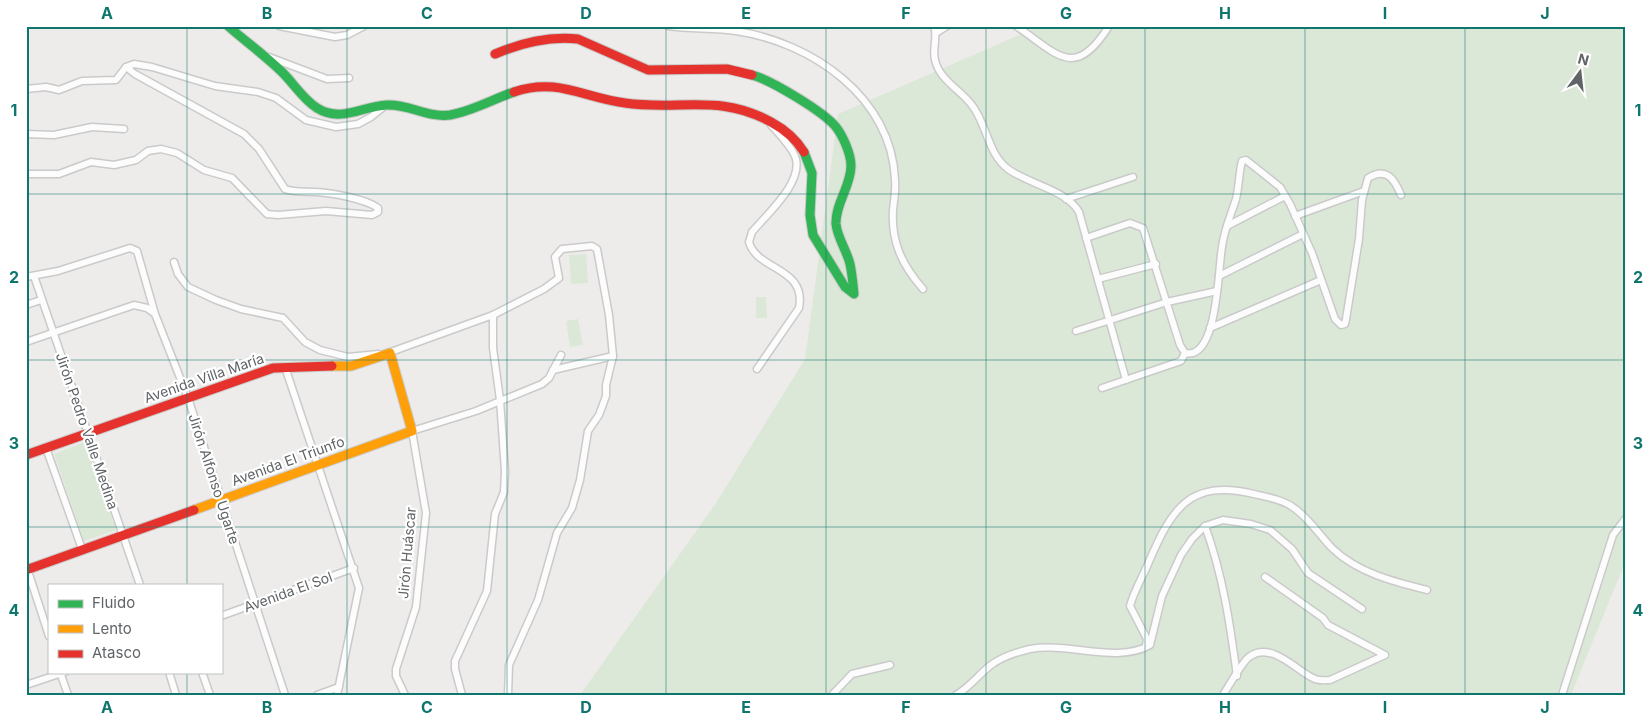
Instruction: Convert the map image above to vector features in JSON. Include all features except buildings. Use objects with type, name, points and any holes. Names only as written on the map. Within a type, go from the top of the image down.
[{"type":"street","points":[[228,26],[263,55],[315,107],[324,112],[344,115],[386,105],[438,115],[461,113],[502,95],[533,86],[557,85],[582,90],[624,103],[646,106],[716,103],[740,108],[783,129],[800,144],[808,157],[812,172],[810,228],[819,249],[837,270],[842,283],[854,294],[850,264],[836,225],[838,209],[850,173],[851,164],[848,151],[836,127],[824,116],[786,91],[756,76],[727,69],[684,68],[648,70],[578,39],[566,37],[528,41],[495,54]]},
{"type":"street","points":[[279,26],[336,37],[347,35],[364,26]]},
{"type":"street","points":[[668,26],[736,31],[768,38],[833,69],[852,86],[884,132],[892,153],[895,180],[893,234],[908,272],[923,289]]},
{"type":"street","points":[[947,26],[935,29],[934,60],[939,70],[971,103],[980,116],[995,155],[1006,168],[1019,177],[1030,179],[1075,204],[1111,319],[1126,380]]},
{"type":"street","points":[[1016,26],[1058,55],[1072,59],[1087,53],[1109,26]]},
{"type":"street","points":[[263,55],[327,79],[349,78]]},
{"type":"street","points":[[26,89],[46,88],[59,90],[82,81],[116,80],[126,66],[134,64],[152,66],[215,86],[258,92],[276,98],[306,120],[336,127],[365,120],[386,105]]},
{"type":"street","points":[[26,174],[59,174],[90,162],[120,164],[136,160],[148,151],[162,149],[177,153],[204,170],[232,178],[267,214],[278,215],[326,211],[372,215],[378,212],[378,208],[372,204],[344,197],[286,189],[263,156],[244,134],[135,74],[126,66]]},
{"type":"street","points":[[756,369],[799,308],[801,302],[795,283],[788,275],[756,254],[749,242],[752,232],[794,180],[797,168],[796,157],[769,122]]},
{"type":"street","points":[[26,134],[54,135],[92,127],[124,129]]},
{"type":"street","points":[[1185,353],[1191,355],[1198,352],[1204,344],[1210,328],[1222,248],[1241,175],[1242,161],[1246,160],[1256,166],[1280,186],[1303,234],[1335,319],[1341,325],[1345,324],[1360,239],[1364,191],[1368,178],[1375,173],[1384,173],[1395,180],[1400,195]]},
{"type":"street","points":[[1066,199],[1133,177]]},
{"type":"street","points":[[1295,216],[1364,191]]},
{"type":"street","points":[[1228,226],[1285,196]]},
{"type":"street","points":[[1086,238],[1130,224],[1138,224],[1143,228],[1185,353],[1181,361],[1102,388]]},
{"type":"street","points":[[1219,276],[1303,234]]},
{"type":"street","name":"Avenida Villa María","points":[[26,455],[273,368],[351,366],[493,315],[544,289],[559,278],[555,257],[560,250],[596,247],[609,315],[614,356]]},
{"type":"street","name":"Jirón Alfonso Ugarte","points":[[34,276],[130,248],[137,251],[155,314],[188,398],[285,695]]},
{"type":"street","points":[[174,262],[182,282],[198,293],[241,309],[283,318],[305,342],[320,350],[348,357],[390,353]]},
{"type":"street","points":[[1098,280],[1156,264]]},
{"type":"street","points":[[26,277],[34,276]]},
{"type":"street","name":"Jirón Pedro Valle Medina","points":[[34,276],[140,584]]},
{"type":"street","points":[[1210,328],[1320,280]]},
{"type":"street","points":[[1076,330],[1167,302],[1217,291]]},
{"type":"street","points":[[26,305],[41,300]]},
{"type":"street","points":[[26,342],[134,306],[147,308],[155,314]]},
{"type":"street","points":[[462,695],[455,669],[455,661],[486,591],[495,514],[504,492],[505,470],[500,400],[492,348],[493,315]]},
{"type":"street","name":"Jirón Huáscar","points":[[390,353],[412,431],[426,513],[416,607],[396,670],[396,676],[405,695]]},
{"type":"street","name":"Avenida El Triunfo","points":[[27,569],[412,431],[476,411],[542,384],[549,378],[561,355]]},
{"type":"street","points":[[508,695],[509,665],[538,600],[557,533],[572,508],[580,480],[586,435],[599,415],[606,396],[606,385],[614,356],[553,370]]},
{"type":"street","points":[[285,367],[354,568],[359,588],[337,695]]},
{"type":"street","points":[[46,448],[82,549]]},
{"type":"street","points":[[1146,647],[1148,639],[1130,606],[1136,590],[1163,529],[1173,514],[1188,501],[1205,492],[1217,490],[1245,492],[1293,507],[1336,551],[1363,570],[1399,583],[1427,590]]},
{"type":"street","points":[[1562,695],[1613,535],[1626,518]]},
{"type":"street","points":[[956,695],[992,664],[1030,649],[1071,648],[1120,654],[1146,647],[1154,636],[1157,612],[1162,596],[1181,554],[1205,526],[1223,520],[1251,524],[1270,530],[1292,549],[1308,573],[1362,609]]},
{"type":"street","points":[[1205,526],[1217,560],[1227,604],[1237,676]]},
{"type":"street","name":"Avenida El Sol","points":[[222,616],[354,568]]},
{"type":"street","points":[[27,569],[48,633]]},
{"type":"street","points":[[1223,695],[1250,656],[1259,653],[1269,653],[1280,657],[1311,677],[1322,680],[1330,680],[1385,654],[1328,625],[1323,618],[1265,577]]},
{"type":"street","points":[[832,695],[852,674],[890,665]]},
{"type":"street","points":[[26,685],[59,674]]},
{"type":"street","points":[[62,674],[68,695]]},
{"type":"street","points":[[170,674],[176,695]]},
{"type":"street","points":[[203,674],[210,695]]},
{"type":"street","points":[[317,695],[339,687]]},
{"type":"green space","points":[[1040,26],[1626,26],[1626,560],[1571,695],[580,695],[716,503],[805,359],[838,114]]},
{"type":"green space","points":[[586,254],[588,283],[571,284],[569,255]]},
{"type":"green space","points":[[756,297],[766,297],[767,318],[756,318]]},
{"type":"green space","points":[[578,319],[583,345],[570,347],[566,321]]},
{"type":"green space","points":[[85,442],[116,530],[84,541],[54,454]]},
{"type":"traffic: fast","points":[[228,26],[287,77],[307,100],[326,112],[343,114],[378,106],[395,105],[434,115],[450,115],[475,108],[514,92]]},
{"type":"traffic: fast","points":[[752,75],[784,90],[809,105],[830,121],[844,140],[850,156],[851,166],[849,181],[838,209],[836,224],[850,264],[854,294],[845,287],[813,235],[810,215],[812,173],[804,152]]},
{"type":"traffic: slow","points":[[194,510],[412,431],[390,353],[351,366],[332,366]]},
{"type":"traffic: jam","points":[[495,54],[535,41],[567,38],[578,39],[648,70],[727,69],[752,75]]},
{"type":"traffic: jam","points":[[514,92],[544,87],[570,90],[625,103],[645,105],[716,105],[734,108],[752,113],[776,125],[785,131],[804,152]]},
{"type":"traffic: jam","points":[[26,455],[273,368],[332,366]]},
{"type":"traffic: jam","points":[[26,570],[194,510]]}]
